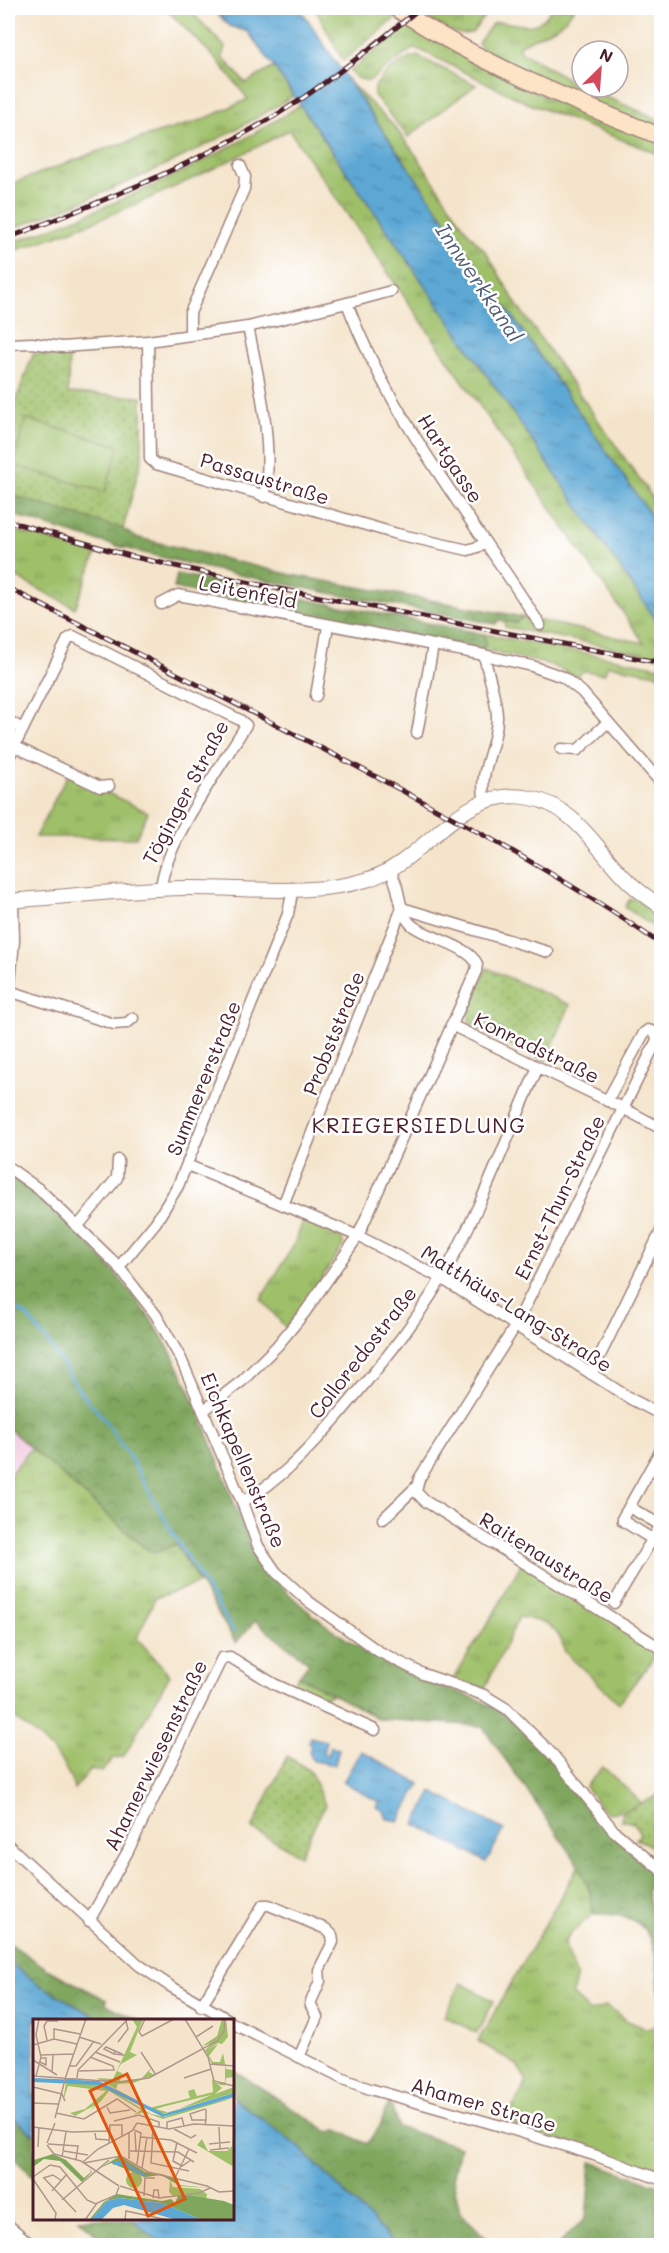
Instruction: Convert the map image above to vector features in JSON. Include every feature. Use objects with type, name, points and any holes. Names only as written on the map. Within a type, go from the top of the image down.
[{"type":"main road","points":[[396,8],[496,65],[571,101],[662,137]]},
{"type":"street","points":[[190,335],[190,313],[244,189],[245,177],[240,165]]},
{"type":"street","points":[[8,344],[32,343],[62,347],[148,341],[248,327],[391,291]]},
{"type":"street","name":"Hartgasse","points":[[347,303],[381,380],[415,437],[540,625]]},
{"type":"street","points":[[248,327],[259,383],[265,436],[264,497]]},
{"type":"street","name":"Passaustraße","points":[[148,341],[150,459],[156,464],[345,520],[468,550],[486,544]]},
{"type":"street","name":"Leitenfeld","points":[[161,604],[178,596],[484,655],[532,666],[563,677],[574,684],[662,784]]},
{"type":"street","points":[[316,696],[328,626]]},
{"type":"street","name":"Töginger Straße","points":[[23,729],[68,639],[73,636],[204,701],[246,725],[192,813],[164,871],[160,888]]},
{"type":"street","points":[[417,732],[433,646]]},
{"type":"street","points":[[484,655],[497,716],[483,776],[485,800]]},
{"type":"street","points":[[8,721],[23,729],[8,759]]},
{"type":"street","points":[[561,749],[578,750],[608,722]]},
{"type":"street","points":[[14,746],[100,786],[109,786]]},
{"type":"street","name":"Töginger Straße","points":[[10,901],[160,888],[293,888],[350,884],[389,870],[411,856],[466,810],[485,800],[516,796],[539,800],[554,807],[585,831],[623,876],[662,907]]},
{"type":"street","points":[[203,1411],[242,1381],[277,1346],[305,1312],[358,1236],[476,971],[474,958],[416,927],[408,920],[402,908],[397,884],[389,870]]},
{"type":"street","name":"Summererstraße","points":[[119,1267],[156,1222],[187,1165],[288,914],[293,888]]},
{"type":"street","points":[[8,1004],[14,941],[10,901]]},
{"type":"street","points":[[402,908],[548,952]]},
{"type":"street","name":"Probststraße","points":[[283,1205],[402,908]]},
{"type":"street","points":[[9,991],[114,1024],[127,1023],[133,1018]]},
{"type":"street","name":"Konradstraße","points":[[451,1025],[623,1108],[662,1130]]},
{"type":"street","name":"Konradstraße","points":[[607,1101],[644,1033],[652,1030],[657,1035],[657,1040],[623,1108]]},
{"type":"street","name":"Colloredostraße","points":[[242,1502],[269,1484],[325,1430],[395,1346],[441,1278],[538,1067]]},
{"type":"street","name":"Ernst-Thun-Straße","points":[[383,1519],[416,1489],[464,1404],[516,1325],[623,1108]]},
{"type":"street","points":[[78,1226],[117,1178],[118,1160]]},
{"type":"street","name":"Matthäus-Lang-Straße","points":[[187,1165],[358,1236],[441,1278],[591,1374],[662,1415]]},
{"type":"street","name":"Eichkapellenstraße","points":[[8,1167],[40,1190],[78,1226],[119,1267],[156,1315],[181,1359],[263,1555],[276,1572],[308,1601],[378,1651],[423,1674],[484,1695],[507,1709],[553,1755],[614,1831],[662,1870]]},
{"type":"street","points":[[591,1374],[662,1229]]},
{"type":"street","points":[[652,1539],[623,1521],[628,1507],[662,1448]]},
{"type":"street","name":"Raitenaustraße","points":[[416,1489],[425,1501],[662,1649]]},
{"type":"street","points":[[614,1603],[659,1525],[628,1507]]},
{"type":"street","name":"Ahamerwiesenstraße","points":[[89,1921],[128,1851],[222,1658],[230,1657],[274,1684],[375,1730]]},
{"type":"street","points":[[8,1845],[139,1965],[201,2006],[226,2019]]},
{"type":"street","points":[[201,2006],[263,1905],[269,1905],[326,1929],[332,1935],[333,1942],[319,1970],[320,1981],[310,2004],[317,2017],[299,2057]]},
{"type":"street","name":"Ahamer Straße","points":[[234,2024],[370,2089],[524,2133],[662,2180]]},
{"type":"street","points":[[8,2225],[33,2246]]},
{"type":"shaded area","points":[[8,1428],[31,1448],[8,1477]]},
{"type":"green space","points":[[165,8],[188,8],[225,47],[222,57],[246,83],[274,67],[293,96],[189,154],[82,201],[8,230],[8,185],[107,148],[202,120],[248,99],[218,61]]},
{"type":"green space","points":[[315,8],[385,8],[398,16],[343,61]]},
{"type":"green space","points":[[437,8],[491,8],[472,33],[460,34],[430,21]]},
{"type":"green space","points":[[552,8],[575,8],[560,25],[519,46],[520,51],[570,80],[570,91],[483,50],[478,43],[493,23],[532,25],[539,23]]},
{"type":"green space","points":[[410,22],[504,76],[565,106],[661,143],[661,155],[525,102],[414,48],[369,81],[357,78],[350,71]]},
{"type":"green space","points":[[417,56],[476,85],[408,137],[374,95],[375,88],[383,76],[397,65]]},
{"type":"green space","points":[[349,82],[393,125],[467,231],[486,252],[517,305],[661,510],[661,530]]},
{"type":"green space","points":[[586,99],[611,99],[661,120],[661,130]]},
{"type":"green space","points":[[300,105],[661,627],[661,657],[505,627],[505,621],[515,623],[523,617],[644,643],[289,130],[151,198],[81,227],[8,253],[8,244],[121,200],[158,183],[231,147]]},
{"type":"green space","points":[[69,353],[68,393],[142,397],[142,458],[123,529],[8,494],[8,422],[33,354]]},
{"type":"green space","points":[[26,419],[119,446],[105,492],[13,465]]},
{"type":"green space","points":[[8,494],[123,529],[135,537],[292,575],[523,617],[515,623],[498,620],[496,624],[188,564],[67,532],[8,513]]},
{"type":"green space","points":[[8,528],[96,554],[75,608],[8,573]]},
{"type":"green space","points":[[177,574],[484,634],[486,645],[481,649],[174,588]]},
{"type":"green space","points":[[484,634],[661,667],[661,675],[608,665],[604,674],[584,671],[576,677],[551,665],[481,649],[486,645]]},
{"type":"green space","points":[[68,774],[148,812],[136,838],[35,837]]},
{"type":"green space","points":[[630,899],[638,899],[661,917],[661,932],[625,907]]},
{"type":"green space","points":[[487,968],[570,1005],[546,1061],[480,1031],[469,1022],[469,1007]]},
{"type":"green space","points":[[8,1173],[51,1208],[92,1247],[146,1312],[187,1384],[250,1545],[282,1587],[325,1624],[373,1655],[420,1679],[484,1702],[504,1714],[545,1752],[617,1839],[661,1877],[647,1891],[661,1952],[661,2002],[654,1951],[645,1930],[638,1923],[629,1919],[607,1914],[593,1914],[590,1892],[579,1865],[482,1726],[379,1719],[299,1676],[309,1663],[255,1621],[236,1643],[176,1544],[155,1553],[144,1547],[8,1428]]},
{"type":"green space","points":[[304,1219],[339,1235],[344,1244],[286,1328],[261,1299],[293,1246]]},
{"type":"green space","points":[[31,1448],[144,1547],[155,1553],[176,1544],[199,1583],[155,1598],[137,1638],[170,1675],[124,1756],[112,1759],[102,1772],[91,1769],[74,1789],[64,1765],[56,1755],[8,1713],[8,1477]]},
{"type":"green space","points":[[524,1558],[661,1649],[619,1703],[565,1652],[554,1630],[535,1620],[519,1617],[484,1690],[453,1679],[496,1610]]},
{"type":"green space","points":[[299,1676],[332,1694],[321,1698],[290,1688]]},
{"type":"green space","points":[[287,1756],[310,1771],[325,1805],[300,1855],[252,1829]]},
{"type":"green space","points":[[603,1767],[643,1804],[628,1811],[606,1813],[585,1787]]},
{"type":"green space","points":[[661,1794],[661,1845],[656,1850],[636,1839],[640,1834],[634,1823],[621,1820],[623,1812]]},
{"type":"green space","points":[[579,1865],[590,1892],[593,1914],[570,1934],[565,1942],[568,1956],[577,1976],[572,1994],[590,2012],[607,2006],[628,2021],[647,2029],[654,2027],[661,2007],[661,2176],[509,2123],[507,2118],[527,2081],[517,2065],[478,2041]]},
{"type":"green space","points":[[8,1942],[49,1970],[107,2000],[106,2004],[135,2019],[99,2019],[40,1985],[8,1962]]},
{"type":"green space","points":[[461,1983],[494,2001],[477,2033],[444,2016]]},
{"type":"green space","points":[[234,2070],[329,2132],[338,2130],[367,2144],[380,2126],[388,2103],[391,2105],[398,2127],[460,2147],[453,2179],[460,2212],[493,2245],[396,2245],[298,2146],[234,2099]]},
{"type":"green space","points":[[8,2113],[33,2134],[33,2176],[8,2153]]},
{"type":"green space","points":[[591,2162],[661,2186],[661,2245],[558,2245],[586,2217]]},
{"type":"green space","points":[[80,2220],[134,2220],[162,2245],[109,2245]]},
{"type":"water","name":"Innwerkkanal","points":[[211,8],[300,8],[661,530],[661,627],[274,67],[248,32],[230,26]]},
{"type":"water","points":[[310,1737],[326,1741],[323,1754],[327,1755],[330,1746],[339,1749],[335,1765],[313,1761],[309,1752]]},
{"type":"water","points":[[361,1751],[420,1784],[399,1821],[387,1819],[384,1811],[377,1807],[379,1802],[343,1782]]},
{"type":"water","points":[[432,1792],[504,1830],[486,1862],[415,1824]]},
{"type":"water","points":[[8,1962],[40,1985],[99,2019],[33,2019],[33,2134],[8,2113]]},
{"type":"water","points":[[234,2099],[298,2146],[396,2245],[162,2245],[134,2220],[234,2220]]},
{"type":"waterway","points":[[8,1305],[25,1314],[51,1346],[78,1389],[105,1420],[131,1459],[180,1546],[234,1632]]},
{"type":"railway","points":[[8,238],[156,178],[263,123],[329,80],[420,8]]},
{"type":"railway","points":[[8,521],[130,556],[279,589],[662,663]]},
{"type":"railway","points":[[8,588],[431,806],[587,895],[662,945]]},
{"type":"district","name":"KRIEGERSIEDLUNG","points":[[419,1124]]}]
